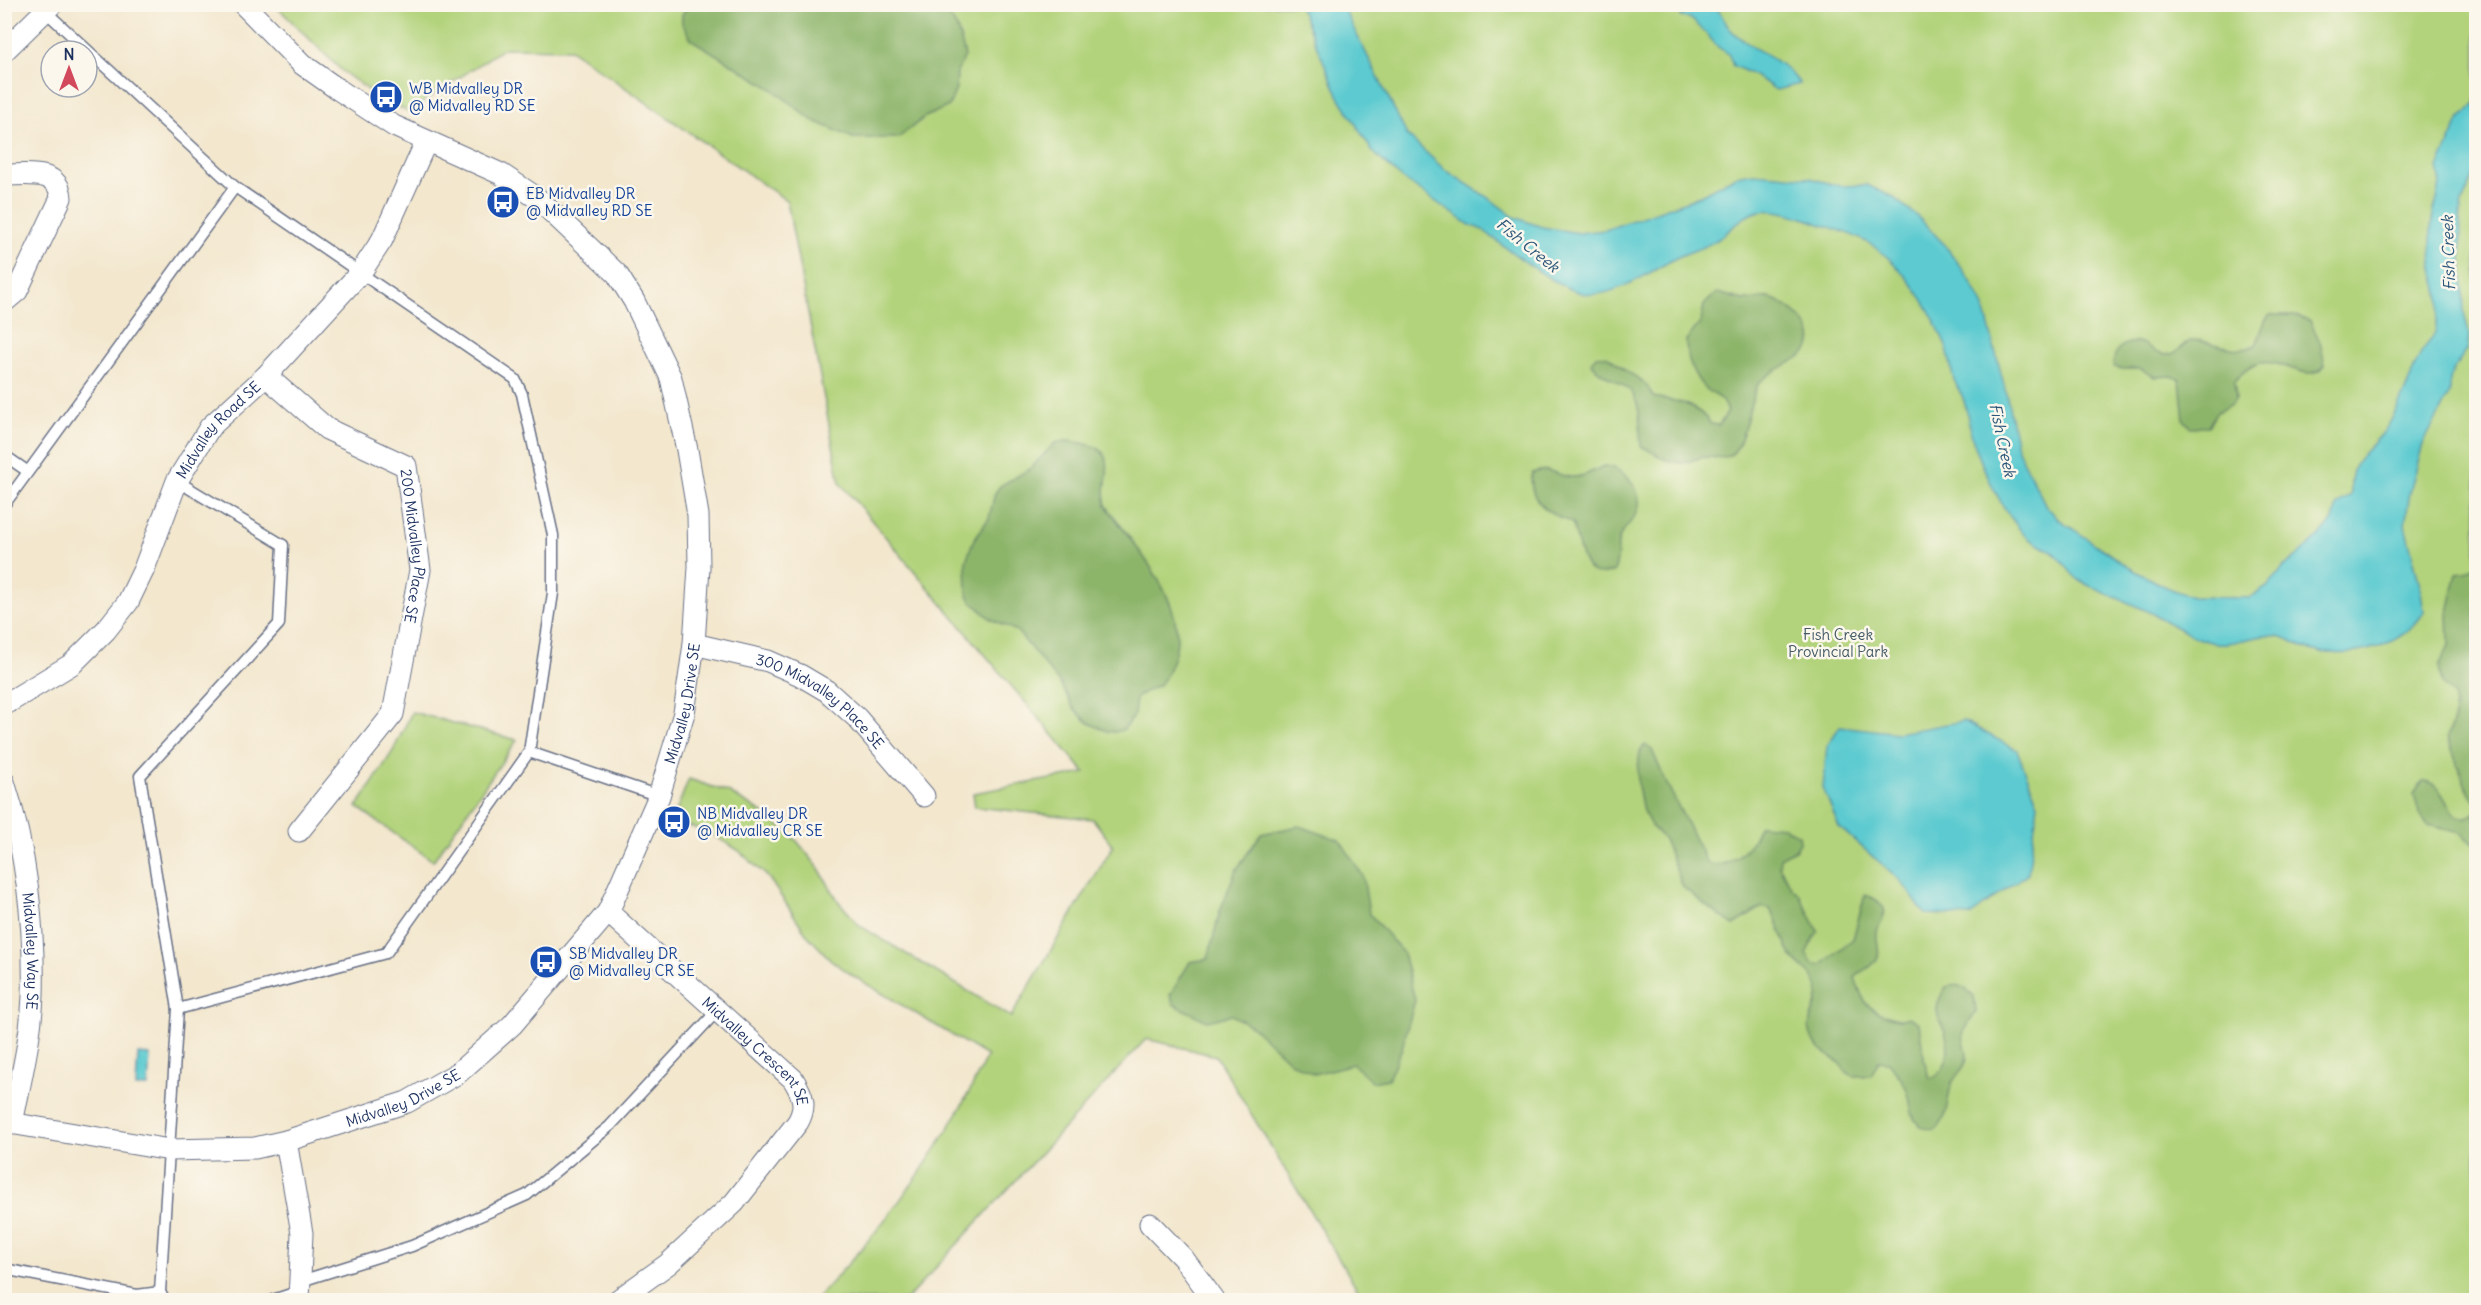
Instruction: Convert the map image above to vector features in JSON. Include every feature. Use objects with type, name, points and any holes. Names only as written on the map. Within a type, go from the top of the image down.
[{"type":"street","name":"Midvalley Drive SE","points":[[8,1123],[170,1150],[255,1148],[286,1141],[407,1101],[458,1072],[512,1025],[608,912],[659,796],[684,713],[694,644],[699,567],[698,515],[694,484],[671,378],[634,302],[617,274],[537,198],[501,174],[394,126],[302,64],[243,4]]},
{"type":"street","points":[[4,51],[45,7]]},
{"type":"street","name":"Midvalley Road SE","points":[[4,705],[72,664],[106,630],[128,602],[144,569],[177,481],[210,427],[266,376],[361,272],[382,240],[426,142]]},
{"type":"street","points":[[4,175],[49,177],[58,185],[61,198],[17,291],[13,297],[4,302]]},
{"type":"street","name":"200 Midvalley Place SE","points":[[266,376],[327,429],[406,466],[420,570],[393,714],[299,831]]},
{"type":"street","name":"300 Midvalley Place SE","points":[[694,644],[768,661],[800,675],[827,691],[856,718],[924,796]]},
{"type":"street","name":"Midvalley Way SE","points":[[4,782],[12,805],[28,889],[33,997],[8,1123]]},
{"type":"street","name":"Midvalley Crescent SE","points":[[608,912],[794,1079],[801,1091],[804,1111],[734,1203],[668,1264],[618,1300]]},
{"type":"street","points":[[286,1141],[302,1233],[300,1291]]},
{"type":"street","points":[[1150,1224],[1183,1258],[1214,1300]]},
{"type":"lane","points":[[45,7],[235,188],[515,379],[522,394],[553,535],[553,593],[529,752],[386,953],[178,1009]]},
{"type":"lane","points":[[4,505],[235,188]]},
{"type":"lane","points":[[4,454],[27,471]]},
{"type":"lane","points":[[4,1269],[137,1294],[162,1296],[178,1009],[140,776],[279,624],[283,544],[177,481]]},
{"type":"lane","points":[[529,752],[659,796]]},
{"type":"lane","points":[[273,1300],[412,1246],[527,1195],[610,1126],[718,1010]]},
{"type":"green space","name":"Fish Creek Provincial Park","points":[[275,5],[2476,5],[2476,1300],[1364,1300],[1216,1056],[1146,1039],[906,1300],[815,1300],[865,1244],[911,1185],[952,1122],[987,1056],[855,977],[831,960],[808,936],[768,877],[738,850],[708,832],[672,821],[689,779],[728,792],[766,815],[797,841],[818,867],[839,902],[860,926],[1011,1017],[1113,846],[1093,819],[975,807],[973,793],[1085,773],[840,483],[787,201],[570,49],[504,48],[408,112],[377,96],[342,71]]},
{"type":"green space","points":[[690,5],[935,5],[956,26],[965,56],[957,72],[956,89],[949,106],[925,117],[898,138],[853,138],[812,120],[771,88],[692,40],[682,23],[682,14]]},
{"type":"green space","points":[[1716,293],[1743,300],[1770,298],[1780,303],[1796,314],[1809,329],[1810,345],[1800,357],[1759,383],[1752,399],[1743,434],[1734,452],[1728,456],[1675,462],[1641,446],[1638,406],[1631,392],[1591,363],[1596,356],[1609,357],[1645,384],[1653,397],[1685,404],[1705,416],[1711,424],[1719,425],[1728,412],[1727,408],[1697,378],[1689,359],[1686,340],[1701,322],[1704,305]]},
{"type":"green space","points":[[2270,315],[2294,315],[2310,321],[2320,342],[2325,365],[2319,371],[2311,373],[2270,363],[2253,366],[2234,381],[2236,397],[2232,404],[2217,412],[2208,426],[2190,427],[2184,420],[2180,380],[2172,376],[2155,377],[2140,369],[2114,367],[2117,352],[2128,343],[2144,344],[2166,355],[2176,352],[2190,340],[2232,348],[2248,348],[2256,345],[2265,321]]},
{"type":"green space","points":[[1065,441],[1093,446],[1106,456],[1106,505],[1158,580],[1169,601],[1176,622],[1177,643],[1165,678],[1160,684],[1136,698],[1134,715],[1124,729],[1115,732],[1089,723],[1074,709],[1061,685],[1017,631],[991,619],[971,601],[967,593],[966,561],[973,541],[989,518],[995,493],[1000,486],[1030,469],[1055,443]]},
{"type":"green space","points":[[1604,466],[1618,470],[1625,475],[1636,489],[1639,504],[1635,516],[1619,539],[1614,571],[1603,574],[1594,573],[1588,568],[1583,560],[1572,523],[1542,506],[1533,492],[1531,483],[1532,473],[1538,471],[1543,470],[1574,477]]},
{"type":"green space","points":[[2476,565],[2476,802],[2466,787],[2447,737],[2454,718],[2454,696],[2442,684],[2439,666],[2449,645],[2448,612],[2457,573],[2465,572]]},
{"type":"green space","points":[[412,712],[517,740],[433,861],[357,807],[393,751]]},
{"type":"green space","points":[[1645,745],[1652,750],[1706,861],[1718,865],[1724,864],[1742,853],[1751,843],[1760,825],[1784,827],[1799,835],[1800,843],[1795,850],[1780,858],[1779,866],[1792,888],[1799,894],[1818,931],[1806,953],[1813,965],[1821,965],[1853,939],[1865,895],[1881,904],[1885,912],[1877,932],[1878,956],[1871,966],[1855,978],[1863,999],[1870,1007],[1890,1017],[1904,1019],[1909,1017],[1919,1023],[1924,1060],[1930,1078],[1941,1071],[1948,1052],[1947,1038],[1937,1012],[1943,992],[1946,987],[1958,986],[1974,996],[1976,1012],[1963,1033],[1966,1061],[1949,1092],[1942,1121],[1934,1130],[1919,1125],[1915,1120],[1905,1086],[1888,1062],[1879,1061],[1871,1075],[1850,1075],[1840,1063],[1821,1050],[1813,1040],[1810,1023],[1817,1002],[1817,986],[1812,977],[1791,955],[1770,909],[1762,907],[1734,925],[1683,887],[1664,839],[1652,827],[1643,811],[1638,786],[1638,769],[1640,751]]},
{"type":"green space","points":[[2423,781],[2439,789],[2456,816],[2467,817],[2476,812],[2476,847],[2461,833],[2428,825],[2419,813],[2414,794]]},
{"type":"green space","points":[[1299,826],[1340,840],[1363,876],[1369,913],[1403,953],[1415,1000],[1402,1048],[1388,1079],[1372,1082],[1353,1064],[1314,1074],[1290,1062],[1253,1027],[1232,1015],[1207,1021],[1173,1004],[1170,995],[1190,962],[1208,959],[1220,911],[1236,870],[1261,834]]},
{"type":"water","name":"Fish Creek","points":[[1299,5],[1342,5],[1407,135],[1444,169],[1514,217],[1542,227],[1579,233],[1605,230],[1693,199],[1736,176],[1753,173],[1810,178],[1839,186],[1867,185],[1893,197],[1919,218],[1944,244],[1969,278],[1984,307],[2007,397],[2017,448],[2045,504],[2057,518],[2130,568],[2161,585],[2192,597],[2249,598],[2267,587],[2284,567],[2320,536],[2333,520],[2337,505],[2351,495],[2351,482],[2356,464],[2390,422],[2422,351],[2435,333],[2440,298],[2432,262],[2431,230],[2440,183],[2438,168],[2459,121],[2476,103],[2476,171],[2462,203],[2460,214],[2464,312],[2469,334],[2468,348],[2454,368],[2450,380],[2450,393],[2423,444],[2410,492],[2405,525],[2424,612],[2402,635],[2389,642],[2357,652],[2325,653],[2310,650],[2286,638],[2273,636],[2228,643],[2210,642],[2082,582],[2053,553],[2026,536],[2009,516],[1977,452],[1965,403],[1953,378],[1948,350],[1935,321],[1921,297],[1904,275],[1878,249],[1854,236],[1798,216],[1767,210],[1747,216],[1710,244],[1681,256],[1621,288],[1597,294],[1575,291],[1534,268],[1483,230],[1470,225],[1400,177],[1372,151],[1338,95]]},
{"type":"water","points":[[1684,5],[1715,5],[1733,32],[1777,61],[1800,84],[1776,90],[1755,76],[1733,66],[1729,55],[1718,47],[1701,28],[1690,18],[1681,17],[1680,11],[1685,8]]},
{"type":"water","points":[[1964,721],[2017,750],[2038,804],[2028,873],[1970,916],[1925,914],[1900,880],[1839,827],[1823,788],[1827,746],[1840,726],[1898,733]]},
{"type":"water","points":[[138,1054],[150,1055],[148,1087],[136,1087]]},
{"type":"place","name":"WB Midvalley DR @ Midvalley RD SE","points":[[386,97]]},
{"type":"place","name":"EB Midvalley DR @ Midvalley RD SE","points":[[503,202]]},
{"type":"place","name":"NB Midvalley DR @ Midvalley CR SE","points":[[674,822]]},
{"type":"place","name":"SB Midvalley DR @ Midvalley CR SE","points":[[546,962]]}]
